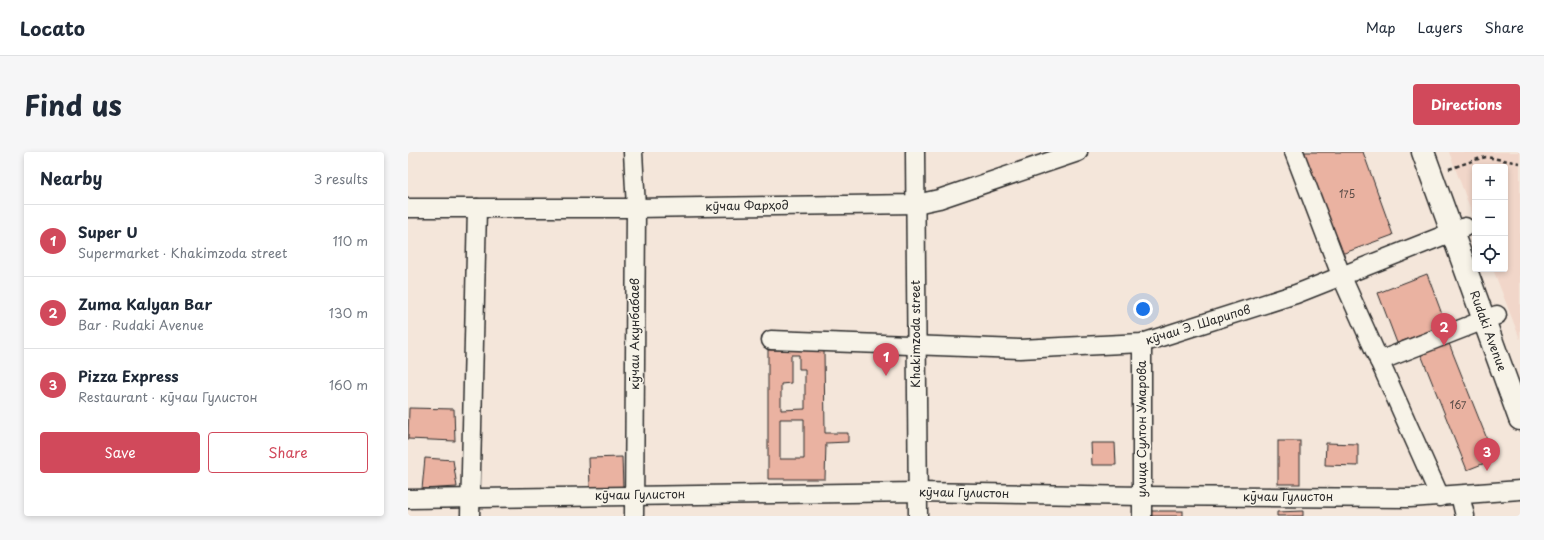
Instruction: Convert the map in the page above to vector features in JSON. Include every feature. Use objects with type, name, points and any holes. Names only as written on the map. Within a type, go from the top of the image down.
[{"type":"highway","name":"Rudaki Avenue","points":[[1423,152],[1459,229],[1472,249]]},
{"type":"highway","name":"Rudaki Avenue","points":[[1441,161],[1459,229],[1491,318],[1520,377]]},
{"type":"highway","name":"Rudaki Avenue","points":[[1481,272],[1491,318],[1520,419]]},
{"type":"street","name":"кӯчаи Акунбабаев","points":[[633,152],[636,208],[634,516]]},
{"type":"street","name":"Khakimzoda street","points":[[915,152],[918,516]]},
{"type":"street","name":"кӯчаи Фарҳод","points":[[408,208],[636,208],[916,204],[939,199],[1078,152]]},
{"type":"street","points":[[1294,152],[1341,275],[1440,497]]},
{"type":"street","points":[[470,507],[477,208]]},
{"type":"street","name":"кӯчаи Э. Шарипов","points":[[771,340],[1020,349],[1142,342],[1296,294],[1459,229]]},
{"type":"street","points":[[1379,361],[1491,318]]},
{"type":"street","name":"улица Султон Умарова","points":[[1142,342],[1142,516]]},
{"type":"street","name":"кӯчаи Гулистон","points":[[408,499],[470,507],[634,495],[918,492],[1142,496],[1440,497],[1520,490]]},
{"type":"street","points":[[1460,495],[1465,516]]},
{"type":"path","points":[[1441,161],[1486,158],[1520,163]]},
{"type":"shaded area","points":[[1449,152],[1520,152],[1520,339],[1494,272],[1508,272],[1508,164],[1472,164],[1472,213]]},
{"type":"building","points":[[1302,152],[1363,152],[1393,235],[1339,255]]},
{"type":"building","points":[[1427,274],[1446,325],[1397,343],[1378,293]]},
{"type":"building","points":[[1448,341],[1495,459],[1467,470],[1420,352]]},
{"type":"building","points":[[768,350],[824,350],[825,433],[848,433],[848,442],[826,443],[825,479],[768,479]],"holes":[[[791,355],[799,355],[799,369],[805,369],[805,409],[781,410],[781,384],[791,383]],[[780,419],[804,419],[804,459],[780,459]]]},
{"type":"building","points":[[409,408],[454,409],[455,441],[408,439]]},
{"type":"building","points":[[1278,441],[1300,441],[1300,484],[1278,484]]},
{"type":"building","points":[[1091,443],[1115,443],[1116,465],[1092,465]]},
{"type":"building","points":[[1326,443],[1358,444],[1358,466],[1325,465]]},
{"type":"building","points":[[622,457],[623,488],[590,488],[589,458]]},
{"type":"building","points":[[425,458],[453,460],[457,487],[422,489]]},
{"type":"building","points":[[1147,511],[1183,511],[1183,516],[1147,516]]},
{"type":"building","points":[[1303,511],[1303,516],[1277,516],[1277,512]]},
{"type":"place","name":"Zuma Kalyan Bar","points":[[1444,346]]},
{"type":"place","name":"Super U","points":[[886,376]]},
{"type":"place","name":"Pizza Express","points":[[1487,471]]}]
